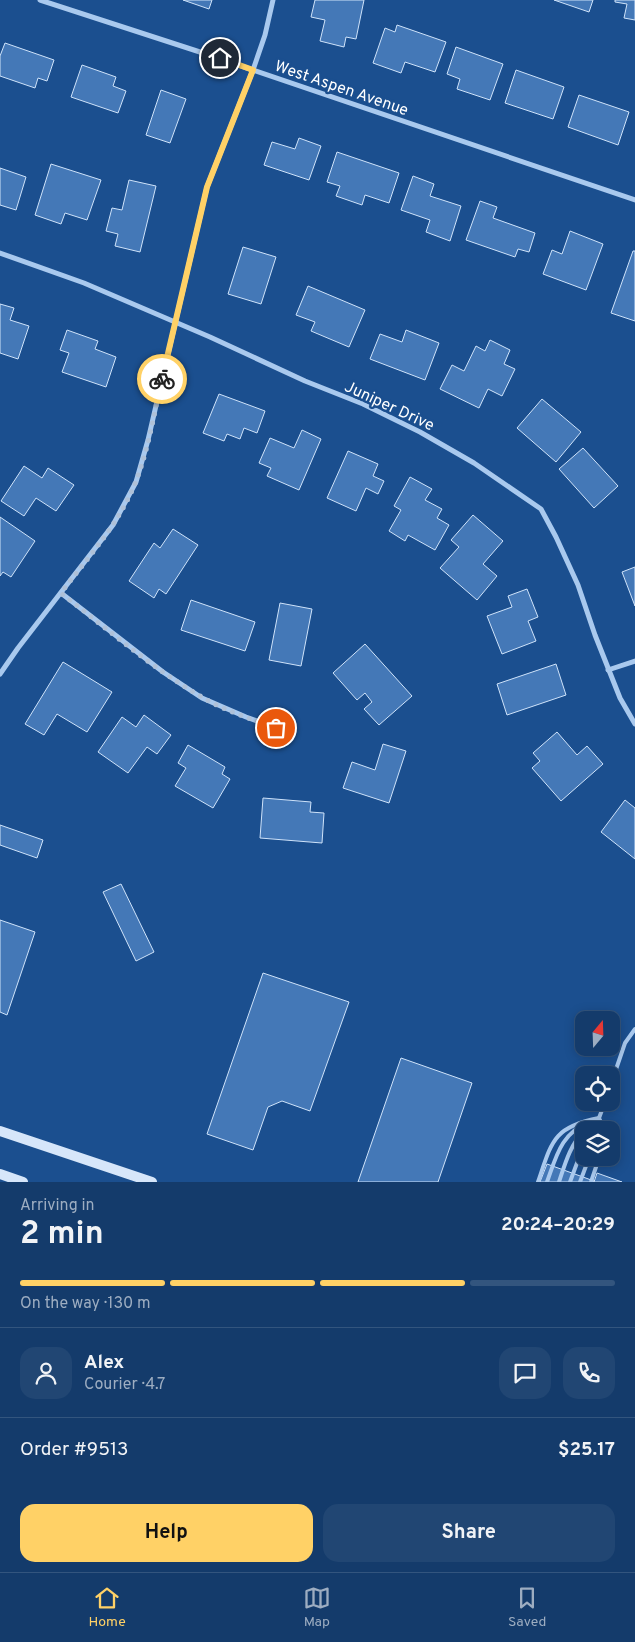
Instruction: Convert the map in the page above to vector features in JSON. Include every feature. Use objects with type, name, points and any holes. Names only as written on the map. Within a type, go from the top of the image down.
[{"type":"main road","points":[[0,1131],[152,1182]]},
{"type":"main road","points":[[0,1174],[23,1182]]},
{"type":"street","name":"West Aspen Avenue","points":[[40,0],[253,70],[635,200]]},
{"type":"street","points":[[0,674],[113,525],[136,482],[148,440],[207,187],[253,70],[265,35],[273,0]]},
{"type":"street","name":"Juniper Drive","points":[[0,253],[84,283],[305,381],[363,404],[420,432],[474,463],[541,509],[578,585],[608,670],[620,698],[635,724]]},
{"type":"street","points":[[61,593],[163,672],[202,698],[246,717],[291,733]]},
{"type":"street","points":[[608,670],[635,661]]},
{"type":"lane","points":[[618,1066],[626,1043],[635,1029]]},
{"type":"lane","points":[[597,1121],[602,1111]]},
{"type":"lane","points":[[595,1121],[599,1118]]},
{"type":"lane","points":[[538,1182],[552,1143],[560,1134],[570,1126],[582,1121],[599,1118]]},
{"type":"lane","points":[[547,1182],[560,1147],[566,1138],[584,1124],[599,1118]]},
{"type":"lane","points":[[559,1182],[575,1140]]},
{"type":"lane","points":[[570,1182],[576,1166]]},
{"type":"lane","points":[[580,1182],[586,1166]]},
{"type":"lane","points":[[591,1182],[596,1166]]},
{"type":"building","points":[[183,0],[212,0],[209,9]]},
{"type":"building","points":[[315,0],[364,0],[356,39],[346,37],[344,47],[320,41],[325,20],[311,17]]},
{"type":"building","points":[[554,0],[593,0],[589,12]]},
{"type":"building","points":[[615,0],[635,0],[635,20],[624,18],[627,4],[615,2]]},
{"type":"building","points":[[397,25],[446,42],[435,72],[405,62],[401,73],[373,63],[385,28],[395,32]]},
{"type":"building","points":[[5,43],[54,60],[47,81],[38,78],[35,88],[0,76],[0,56]]},
{"type":"building","points":[[456,47],[503,64],[490,100],[457,89],[460,79],[447,74]]},
{"type":"building","points":[[82,65],[116,77],[113,86],[126,91],[118,113],[71,97]]},
{"type":"building","points":[[516,70],[564,87],[553,119],[505,103]]},
{"type":"building","points":[[161,90],[186,99],[170,143],[146,135]]},
{"type":"building","points":[[579,95],[629,112],[618,145],[568,127]]},
{"type":"building","points":[[299,138],[321,146],[309,180],[264,165],[272,142],[295,149]]},
{"type":"building","points":[[337,152],[399,173],[389,203],[365,195],[362,205],[336,196],[340,186],[327,182]]},
{"type":"building","points":[[51,164],[101,180],[87,220],[65,213],[61,224],[35,215]]},
{"type":"building","points":[[0,168],[26,177],[16,210],[0,205]]},
{"type":"building","points":[[413,176],[434,184],[430,196],[461,206],[450,241],[426,232],[430,220],[401,210]]},
{"type":"building","points":[[129,180],[156,186],[140,252],[115,246],[118,234],[106,231],[112,208],[122,210]]},
{"type":"building","points":[[480,201],[497,207],[493,218],[535,233],[529,252],[518,249],[515,257],[466,240]]},
{"type":"building","points":[[570,231],[603,244],[586,290],[543,274],[552,250],[562,254]]},
{"type":"building","points":[[243,247],[276,257],[261,304],[228,294]]},
{"type":"building","points":[[633,251],[635,251],[635,321],[611,313]]},
{"type":"building","points":[[308,286],[365,310],[349,347],[311,331],[315,322],[296,315]]},
{"type":"building","points":[[0,304],[14,308],[10,320],[29,326],[18,359],[0,353]]},
{"type":"building","points":[[67,330],[98,341],[95,349],[116,357],[106,387],[62,372],[69,353],[60,350]]},
{"type":"building","points":[[406,330],[439,343],[425,380],[370,359],[380,334],[402,342]]},
{"type":"building","points":[[490,340],[510,350],[504,364],[515,369],[502,396],[488,389],[479,408],[440,389],[452,365],[464,371],[476,346],[485,351]]},
{"type":"building","points":[[219,394],[265,411],[257,433],[244,428],[240,439],[227,434],[224,441],[203,433]]},
{"type":"building","points":[[542,399],[581,432],[556,462],[517,428]]},
{"type":"building","points":[[302,430],[321,439],[299,490],[267,476],[271,468],[259,463],[270,438],[294,448]]},
{"type":"building","points":[[583,448],[618,486],[594,508],[559,469]]},
{"type":"building","points":[[348,451],[378,464],[373,476],[384,481],[378,494],[366,488],[356,511],[327,498]]},
{"type":"building","points":[[24,466],[42,478],[48,468],[74,485],[56,511],[36,498],[24,516],[1,501]]},
{"type":"building","points":[[410,477],[432,489],[425,500],[442,509],[437,518],[449,525],[435,550],[408,535],[405,541],[389,531],[401,510],[394,506]]},
{"type":"building","points":[[473,515],[503,541],[483,564],[497,576],[477,600],[440,568],[459,547],[451,540]]},
{"type":"building","points":[[0,517],[35,541],[11,577],[3,572],[0,576]]},
{"type":"building","points":[[173,529],[198,545],[166,594],[159,589],[154,598],[129,581],[154,543],[160,548]]},
{"type":"building","points":[[635,567],[635,606],[622,572]]},
{"type":"building","points":[[527,589],[538,617],[528,621],[536,641],[502,654],[487,616],[512,607],[508,596]]},
{"type":"building","points":[[191,600],[255,622],[245,651],[181,630]]},
{"type":"building","points":[[280,603],[312,609],[301,666],[269,660]]},
{"type":"building","points":[[365,644],[412,696],[379,725],[364,709],[372,702],[365,693],[357,700],[333,673]]},
{"type":"building","points":[[63,662],[112,692],[87,732],[57,714],[44,735],[25,724]]},
{"type":"building","points":[[556,664],[566,695],[507,715],[497,684]]},
{"type":"building","points":[[144,715],[171,735],[157,754],[147,747],[128,773],[98,752],[122,717],[136,727]]},
{"type":"building","points":[[557,732],[577,755],[587,746],[603,764],[561,801],[532,768],[540,761],[533,753]]},
{"type":"building","points":[[383,744],[406,751],[389,803],[343,788],[352,762],[375,770]]},
{"type":"building","points":[[188,745],[225,767],[222,774],[230,779],[213,808],[175,786],[186,768],[178,763]]},
{"type":"building","points":[[263,798],[311,802],[310,812],[324,813],[322,843],[260,838]]},
{"type":"building","points":[[625,800],[635,808],[635,859],[601,832]]},
{"type":"building","points":[[0,825],[43,840],[37,858],[0,845]]},
{"type":"building","points":[[121,884],[154,952],[136,961],[103,892]]},
{"type":"building","points":[[0,920],[35,932],[7,1015],[0,1012]]},
{"type":"building","points":[[263,973],[349,1002],[310,1111],[282,1101],[268,1107],[253,1150],[207,1134]]},
{"type":"building","points":[[401,1058],[472,1083],[438,1182],[358,1182]]},
{"type":"building","points":[[547,1164],[594,1181],[594,1182],[540,1182]]},
{"type":"building","points":[[597,1173],[622,1182],[594,1182]]},
{"type":"way so far","points":[[162,379],[136,482],[113,525],[61,593],[163,672],[202,698],[276,728]]},
{"type":"route","points":[[162,379],[207,187],[253,70],[220,58]]}]
